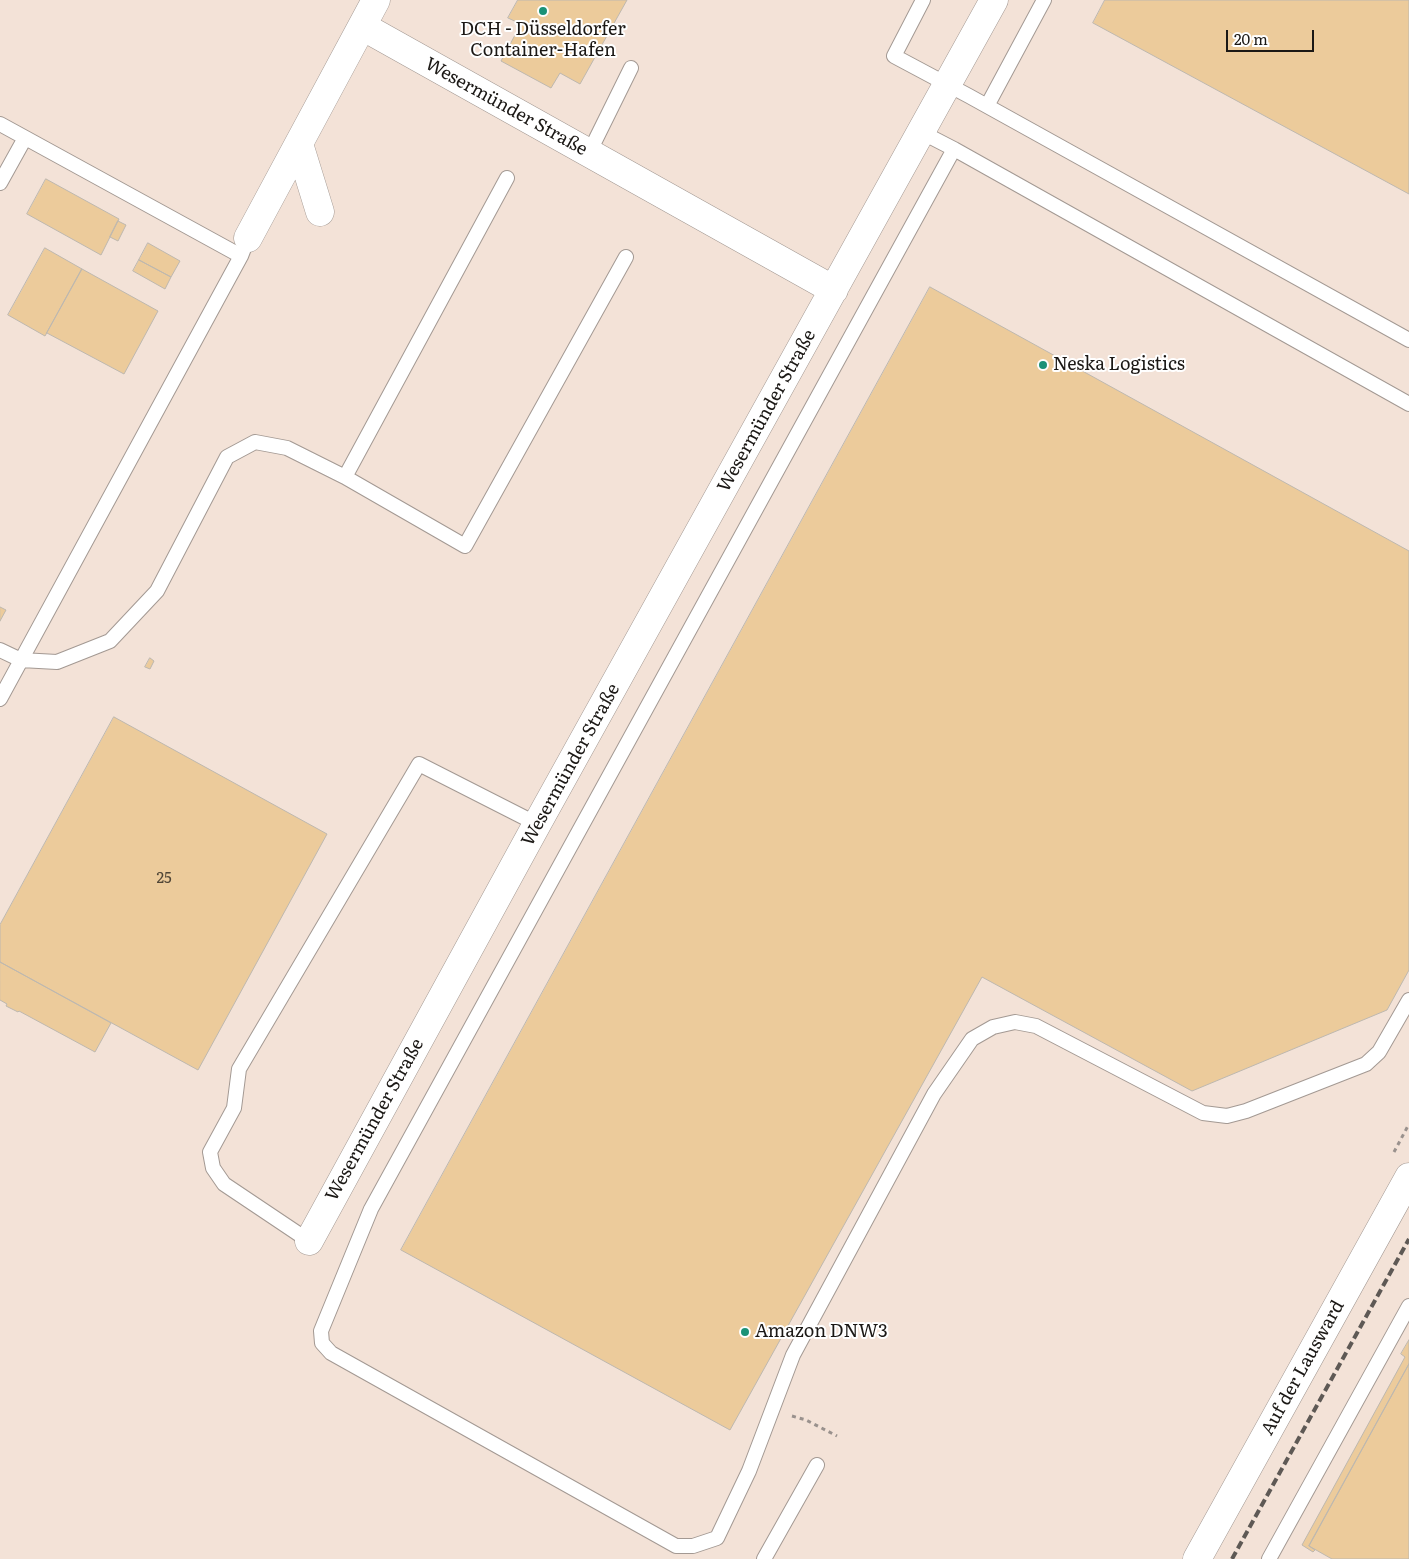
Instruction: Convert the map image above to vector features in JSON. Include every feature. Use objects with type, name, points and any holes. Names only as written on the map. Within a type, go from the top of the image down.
[{"type":"street","points":[[245,247],[376,0]]},
{"type":"street","name":"Wesermünder Straße","points":[[309,1241],[537,824],[994,0]]},
{"type":"street","name":"Wesermünder Straße","points":[[362,26],[834,290]]},
{"type":"street","points":[[299,144],[320,212]]},
{"type":"street","name":"Auf der Lausward","points":[[1197,1559],[1409,1176]]},
{"type":"lane","points":[[923,0],[894,56],[1409,340]]},
{"type":"lane","points":[[986,106],[1044,0]]},
{"type":"lane","points":[[589,153],[632,68]]},
{"type":"lane","points":[[0,124],[245,247],[0,698]]},
{"type":"lane","points":[[921,132],[1409,404]]},
{"type":"lane","points":[[0,184],[25,138]]},
{"type":"lane","points":[[954,149],[371,1209],[321,1331],[322,1343],[331,1353],[676,1546],[693,1546],[717,1538],[749,1471],[798,1347],[934,1094],[972,1039],[993,1026],[1015,1022],[1036,1026],[1203,1113],[1227,1116],[1246,1111],[1366,1064],[1379,1052],[1409,1000]]},
{"type":"lane","points":[[345,477],[507,178]]},
{"type":"lane","points":[[0,650],[21,660],[57,662],[110,641],[157,591],[227,457],[255,442],[287,448],[345,477],[465,546],[626,257]]},
{"type":"lane","points":[[309,1241],[224,1184],[213,1168],[210,1152],[234,1108],[239,1069],[419,764],[537,824]]},
{"type":"lane","points":[[1269,1559],[1409,1306]]},
{"type":"lane","points":[[764,1559],[817,1465]]},
{"type":"path","points":[[772,1410],[806,1420],[837,1436]]},
{"type":"shaded area","points":[[0,0],[1409,0],[1409,1559],[0,1559]]},
{"type":"building","points":[[518,0],[627,0],[580,84],[560,73],[551,88],[501,61],[521,24],[508,18]]},
{"type":"building","points":[[1105,0],[1409,0],[1409,194],[1093,23]]},
{"type":"building","points":[[46,179],[119,219],[101,255],[27,214]]},
{"type":"building","points":[[118,221],[126,225],[118,241],[110,237]]},
{"type":"building","points":[[148,243],[180,261],[171,277],[139,260]]},
{"type":"building","points":[[45,248],[82,269],[45,336],[8,315]]},
{"type":"building","points":[[139,260],[171,277],[165,289],[133,271]]},
{"type":"building","points":[[82,269],[158,311],[124,374],[47,333]]},
{"type":"building","points":[[930,287],[1409,551],[1409,970],[1387,1010],[1192,1091],[982,977],[730,1430],[401,1250]]},
{"type":"building","points":[[0,607],[6,610],[0,621]]},
{"type":"building","points":[[150,658],[154,661],[150,669],[145,667]]},
{"type":"building","points":[[114,717],[327,834],[198,1070],[0,962],[0,925]]},
{"type":"building","points":[[0,962],[111,1023],[95,1052],[19,1011],[6,1006],[7,1004],[0,1000]]},
{"type":"building","points":[[1409,1340],[1409,1364],[1309,1546],[1315,1550],[1313,1552],[1302,1545],[1405,1357],[1401,1354]]},
{"type":"building","points":[[1409,1364],[1409,1559],[1332,1559],[1309,1546]]},
{"type":"railway","points":[[1232,1559],[1409,1239]]},
{"type":"place","name":"DCH - Düsseldorfer Container-Hafen","points":[[543,11]]},
{"type":"place","name":"Neska Logistics","points":[[1043,365]]},
{"type":"place","name":"Amazon DNW3","points":[[745,1332]]}]
